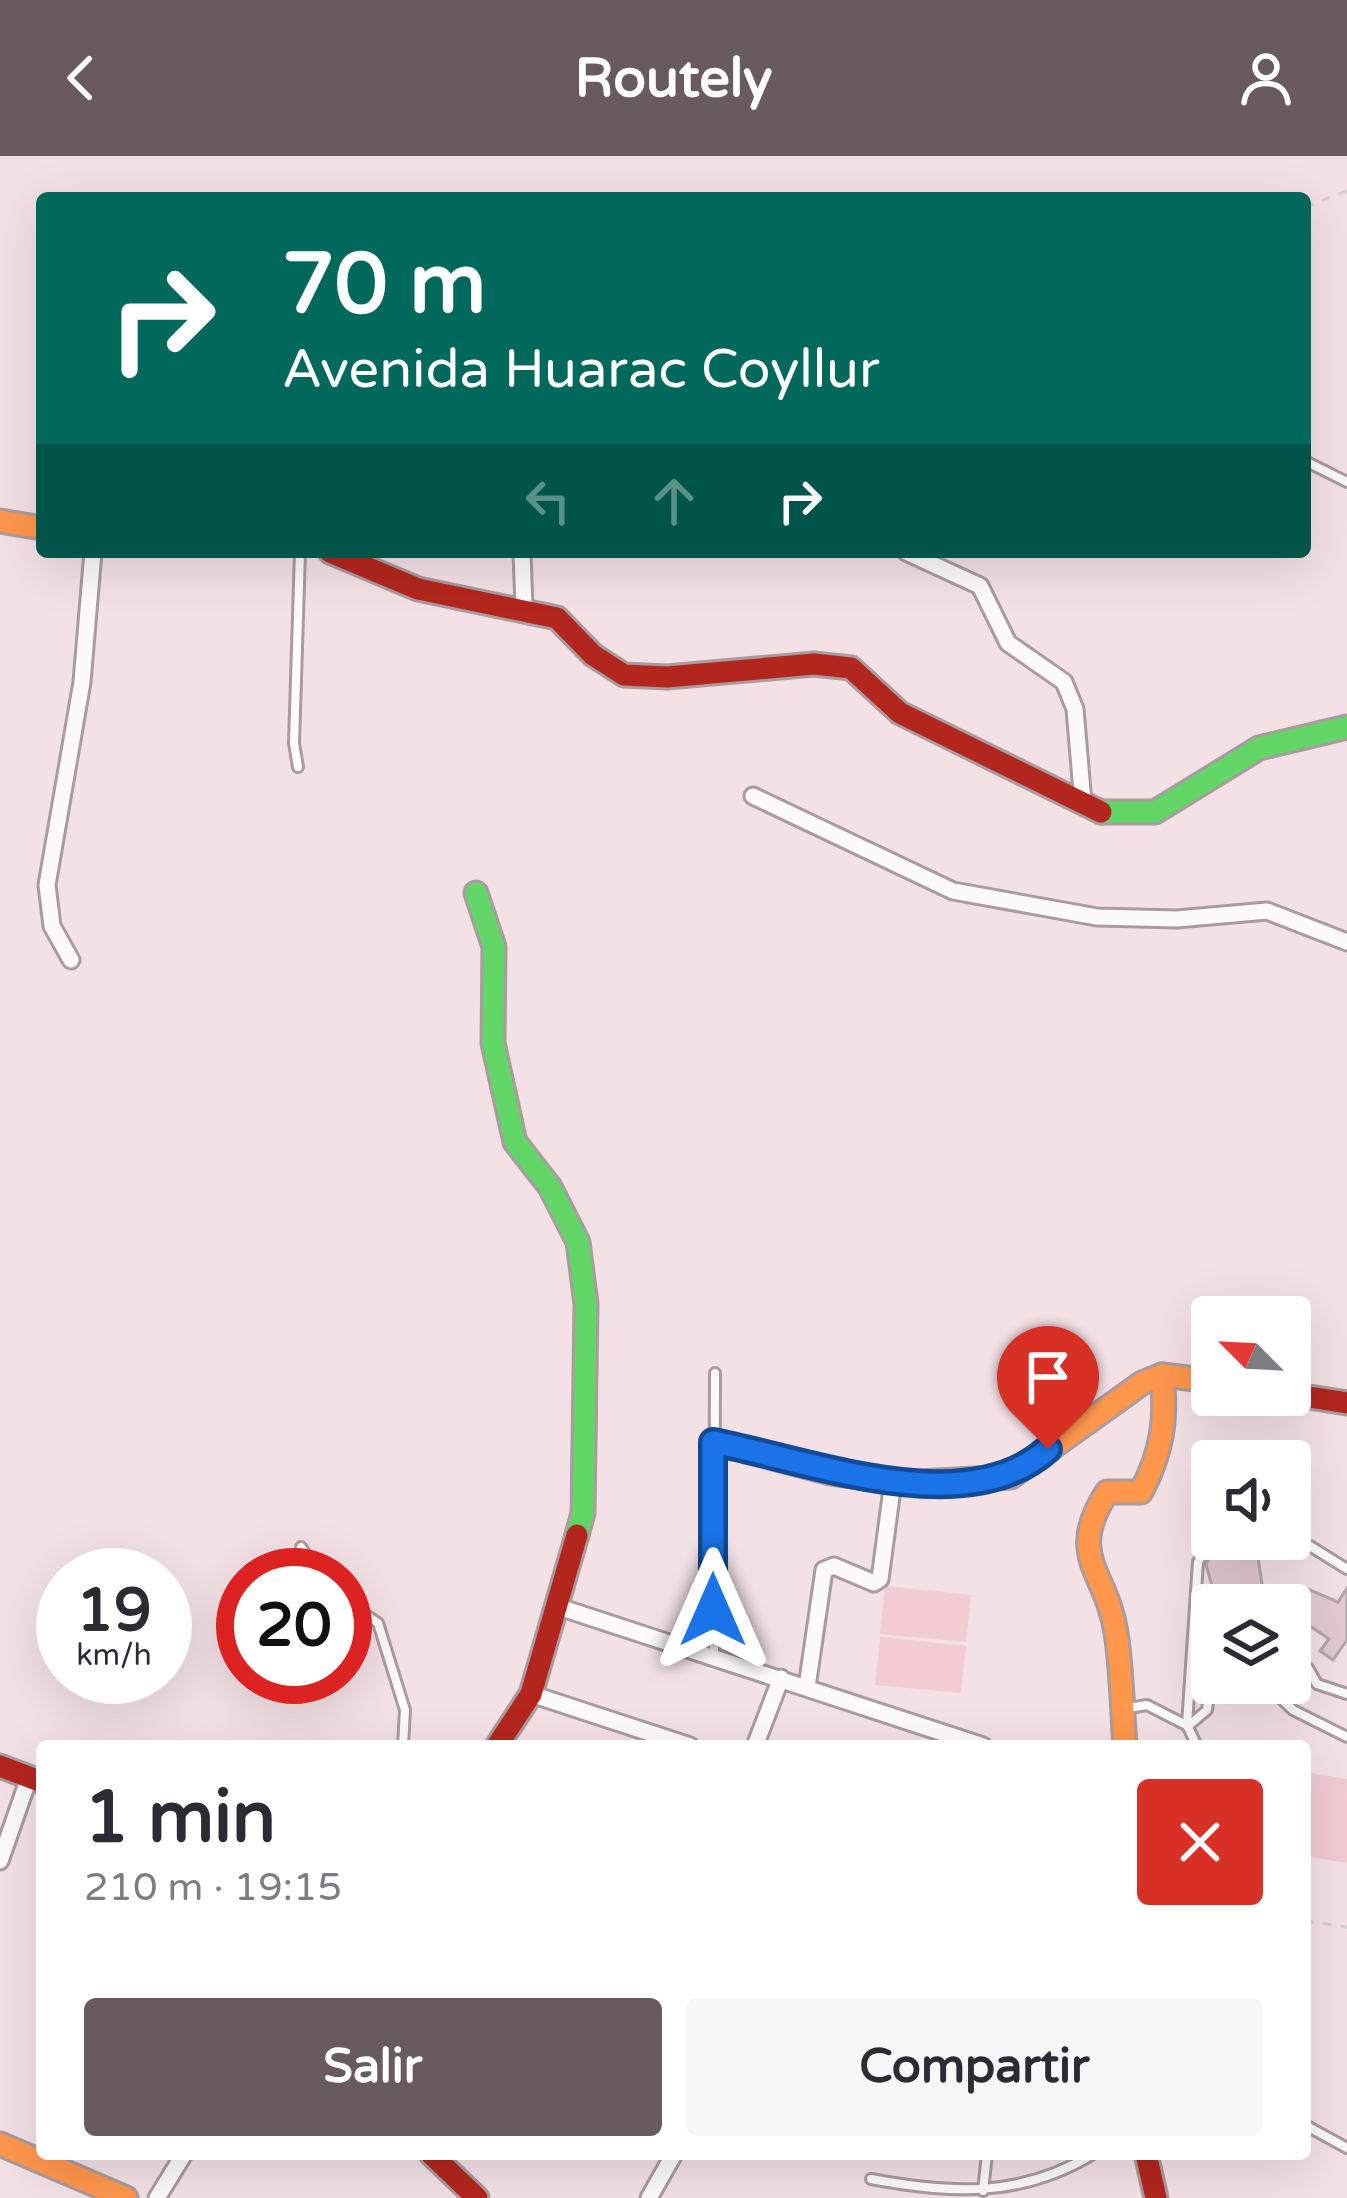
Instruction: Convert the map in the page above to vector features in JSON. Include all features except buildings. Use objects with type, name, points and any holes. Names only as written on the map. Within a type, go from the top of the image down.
[{"type":"main road","points":[[0,521],[36,527]]},
{"type":"main road","points":[[344,558],[418,589],[524,608],[569,626],[593,656],[624,675],[667,677],[814,664],[851,668],[900,713],[1083,803],[1127,818],[1155,812],[1259,748],[1347,727]]},
{"type":"main road","points":[[476,893],[494,947],[493,1043],[515,1142],[562,1206],[583,1260],[583,1513],[531,1694],[501,1740]]},
{"type":"main road","points":[[713,1442],[830,1473],[900,1483],[1011,1477],[1070,1430],[1162,1375],[1191,1379]]},
{"type":"main road","points":[[1124,1740],[1116,1628],[1085,1551],[1086,1536],[1107,1492],[1141,1492],[1155,1466],[1168,1427],[1162,1375]]},
{"type":"main road","points":[[1311,1397],[1347,1402]]},
{"type":"main road","points":[[0,1766],[36,1779]]},
{"type":"main road","points":[[0,2144],[36,2155]]},
{"type":"main road","points":[[50,2160],[99,2193],[126,2198]]},
{"type":"main road","points":[[437,2160],[477,2198]]},
{"type":"main road","points":[[1147,2160],[1156,2198]]},
{"type":"street","points":[[71,960],[52,926],[47,885],[82,682],[92,558]]},
{"type":"street","points":[[522,558],[524,608]]},
{"type":"street","points":[[919,558],[980,586],[1008,643],[1064,682],[1075,709],[1083,803]]},
{"type":"street","points":[[753,796],[953,891],[1097,917],[1177,919],[1268,911],[1347,942]]},
{"type":"street","points":[[807,1687],[824,1571],[833,1566],[874,1583],[880,1579],[892,1489],[900,1483]]},
{"type":"street","points":[[556,1606],[960,1740]]},
{"type":"street","points":[[757,1740],[781,1678]]},
{"type":"street","points":[[531,1694],[672,1740]]},
{"type":"street","points":[[0,1861],[36,1779]]},
{"type":"street","points":[[157,2198],[180,2160]]},
{"type":"street","points":[[649,2198],[671,2160]]},
{"type":"lane","points":[[1311,463],[1347,482]]},
{"type":"lane","points":[[298,766],[294,743],[300,558]]},
{"type":"lane","points":[[714,1656],[715,1373]]},
{"type":"lane","points":[[1311,1547],[1347,1569]]},
{"type":"lane","points":[[1194,1740],[1188,1726],[1199,1560]]},
{"type":"lane","points":[[372,1618],[378,1622],[405,1710],[403,1740]]},
{"type":"lane","points":[[1311,1673],[1318,1684],[1347,1694]]},
{"type":"lane","points":[[1188,1726],[1208,1704]]},
{"type":"lane","points":[[1287,1704],[1347,1737]]},
{"type":"lane","points":[[1119,1710],[1147,1706],[1188,1726]]},
{"type":"lane","points":[[1311,2128],[1347,2148]]},
{"type":"lane","points":[[983,2191],[986,2160]]},
{"type":"lane","points":[[871,2179],[926,2194],[983,2191],[1064,2172],[1083,2160]]},
{"type":"path","points":[[1311,205],[1347,191]]},
{"type":"path","points":[[1311,1922],[1347,1927]]},
{"type":"shaded area","points":[[885,1586],[971,1595],[966,1642],[880,1634]]},
{"type":"shaded area","points":[[880,1637],[966,1646],[961,1693],[875,1685]]},
{"type":"shaded area","points":[[1311,1773],[1347,1779],[1347,1863],[1311,1857]]},
{"type":"traffic: fast","points":[[1101,812],[1155,812],[1259,748],[1347,727]]},
{"type":"traffic: fast","points":[[476,893],[494,947],[493,1043],[515,1142],[550,1187],[578,1242],[586,1304],[583,1513],[577,1535]]},
{"type":"traffic: slow","points":[[0,521],[36,527]]},
{"type":"traffic: slow","points":[[713,1442],[830,1473],[900,1483],[1011,1477],[1142,1383],[1162,1375],[1191,1378]]},
{"type":"traffic: slow","points":[[1125,1740],[1116,1633],[1092,1564],[1089,1533],[1107,1492],[1141,1492],[1148,1477],[1161,1435],[1162,1375]]},
{"type":"traffic: slow","points":[[0,2144],[36,2159]]},
{"type":"traffic: slow","points":[[37,2160],[126,2198]]},
{"type":"traffic: jam","points":[[344,558],[418,589],[557,618],[593,655],[624,675],[667,677],[814,664],[851,668],[900,713],[1101,812]]},
{"type":"traffic: jam","points":[[1311,1397],[1347,1403]]},
{"type":"traffic: jam","points":[[501,1740],[531,1694],[577,1535]]},
{"type":"traffic: jam","points":[[0,1766],[36,1780]]},
{"type":"traffic: jam","points":[[437,2160],[477,2198]]},
{"type":"traffic: jam","points":[[1147,2160],[1156,2198]]},
{"type":"route","points":[[713,1610],[713,1442],[830,1473],[900,1483],[1011,1477],[1048,1449]]}]
